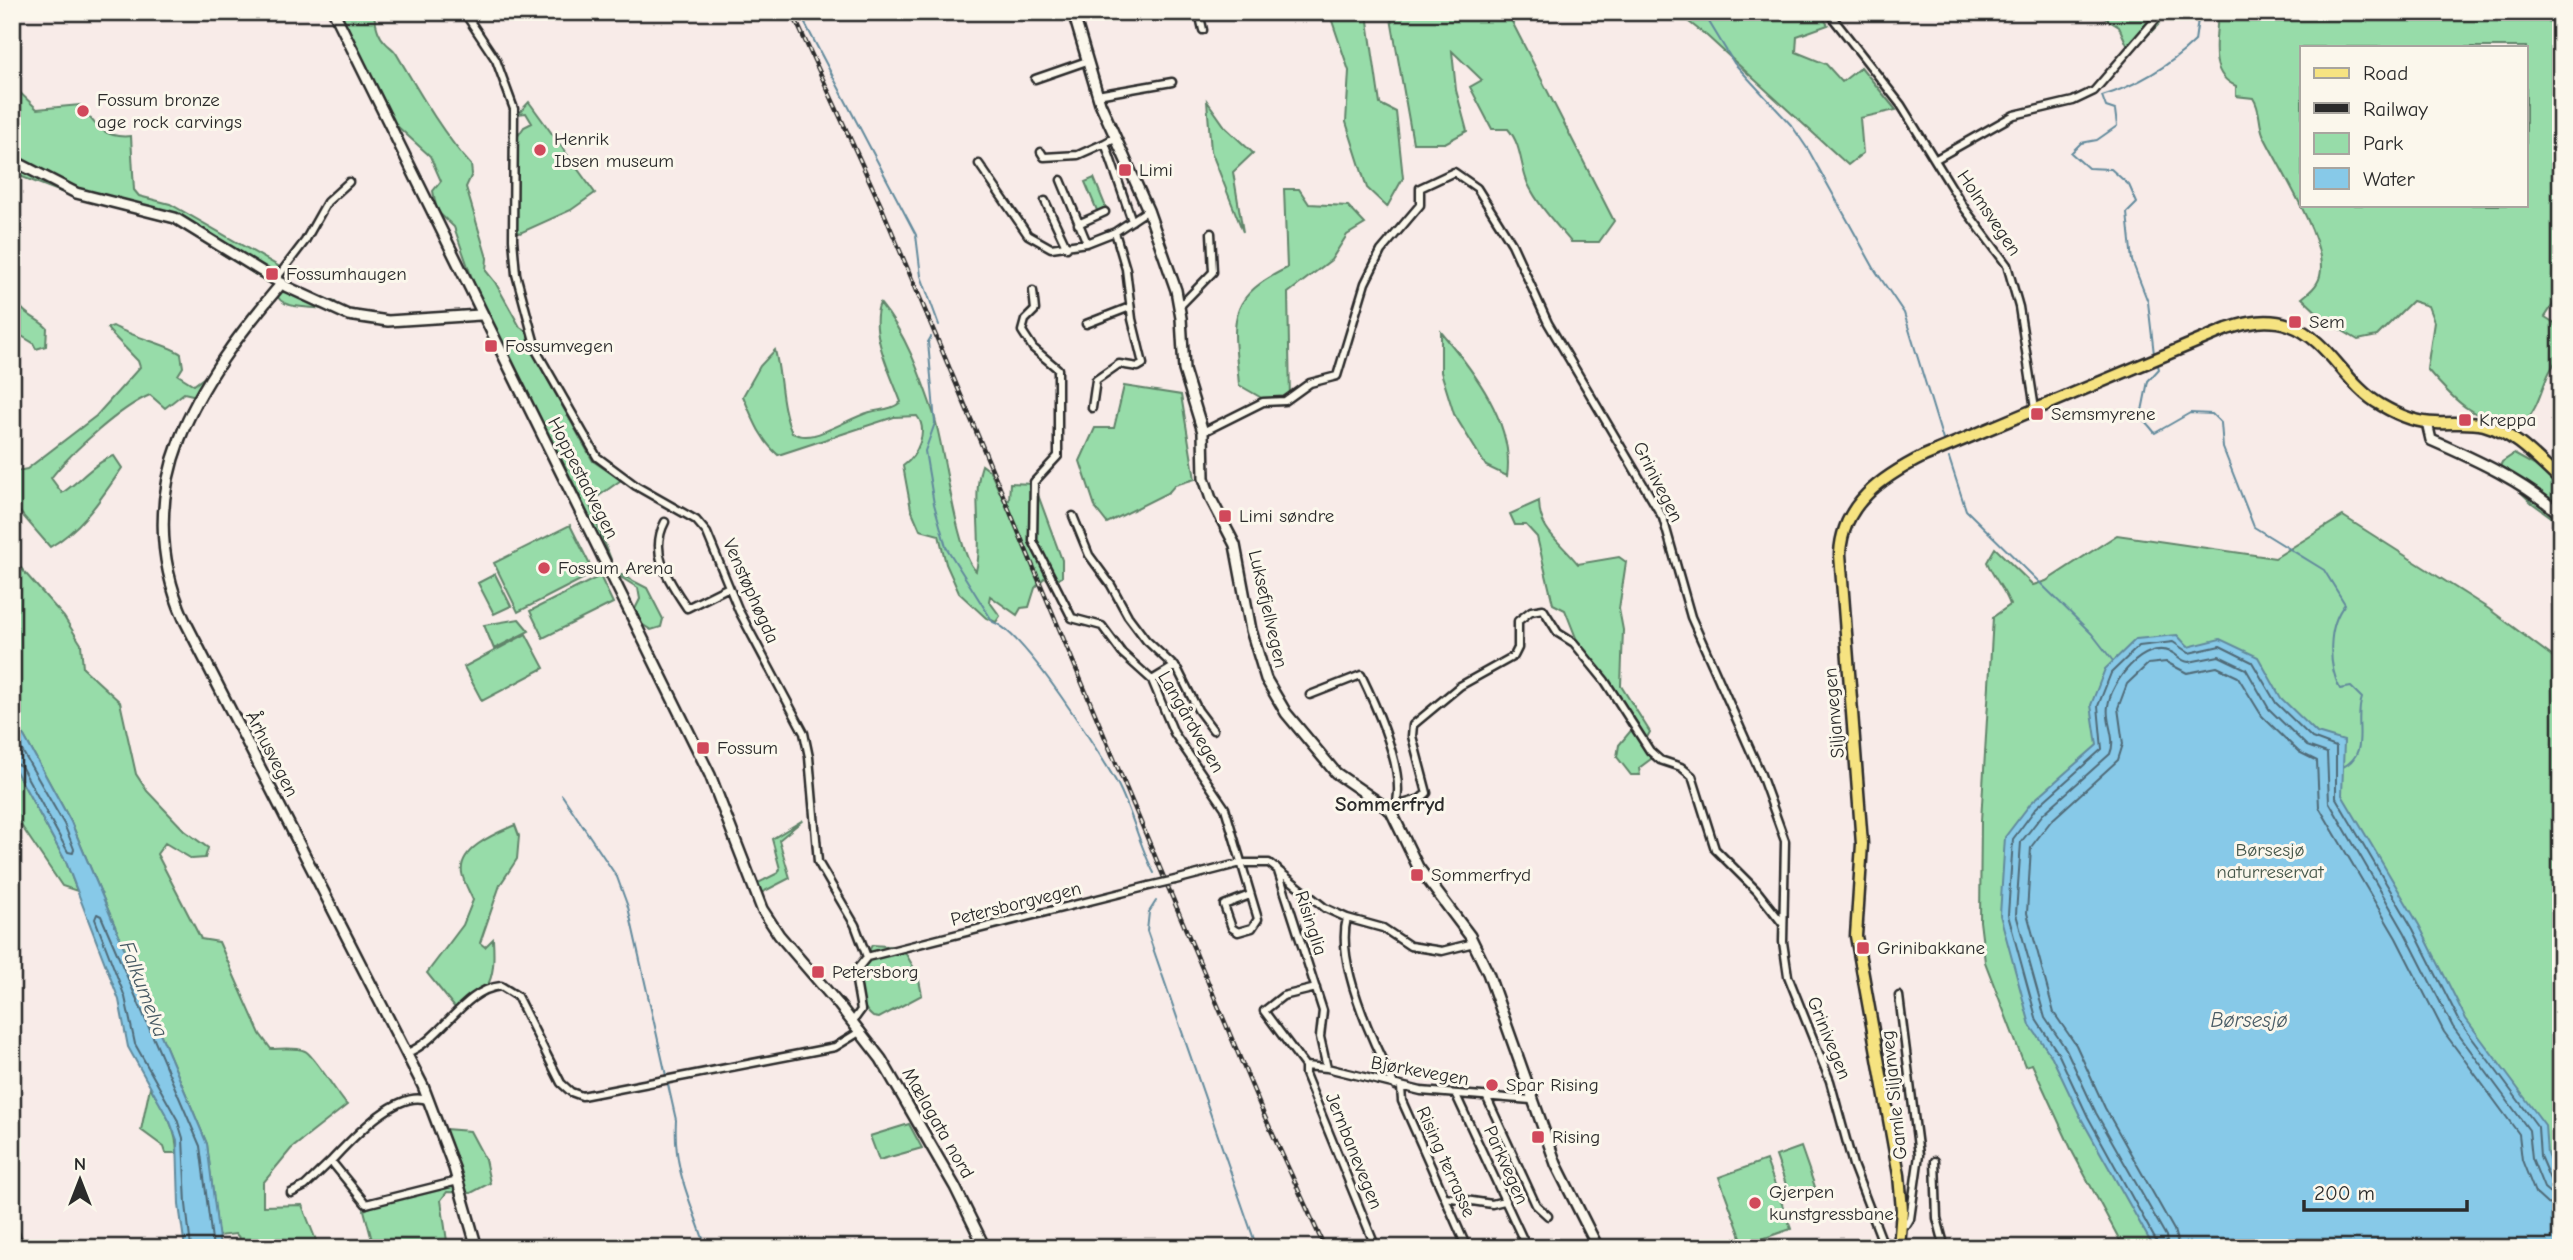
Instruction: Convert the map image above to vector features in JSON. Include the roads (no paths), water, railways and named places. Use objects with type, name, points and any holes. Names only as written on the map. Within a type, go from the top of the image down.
[{"type":"main road","name":"Hoppestadvegen","points":[[334,12],[480,315],[713,782],[758,902],[779,935],[853,1021]]},
{"type":"main road","name":"Luksefjellvegen","points":[[1073,12],[1108,140],[1148,209],[1180,306],[1184,370],[1203,432],[1206,484],[1235,545],[1251,630],[1271,689],[1286,713],[1336,773],[1393,809],[1422,875],[1474,943],[1488,973],[1531,1100],[1562,1179],[1598,1248]]},
{"type":"main road","points":[[12,160],[76,192],[175,218],[317,302],[366,318],[388,321],[480,315]]},
{"type":"main road","name":"Århusvegen","points":[[279,281],[213,375],[174,456],[161,509],[163,558],[169,584],[184,619],[423,1086],[458,1181],[477,1248]]},
{"type":"main road","name":"Siljanvegen","points":[[1899,1247],[1899,1175],[1856,936],[1862,845],[1840,542],[1853,509],[1884,479],[1924,456],[2244,323],[2281,323],[2313,338],[2352,383],[2373,400],[2401,415],[2427,423],[2472,423],[2494,428],[2518,442],[2561,481]]},
{"type":"main road","points":[[2427,423],[2431,440],[2456,449],[2525,487],[2561,515]]},
{"type":"main road","name":"Mælagata nord","points":[[853,1021],[925,1136],[974,1222],[985,1248]]},
{"type":"main road","points":[[12,1230],[19,1248]]},
{"type":"street","name":"Venstøphøgda","points":[[464,12],[496,60],[514,109],[513,239],[516,274],[544,369],[597,457],[612,470],[702,526],[713,544],[729,587],[804,733],[818,862],[851,918],[867,957]]},
{"type":"street","points":[[1199,12],[1203,30]]},
{"type":"street","name":"Holmsvegen","points":[[1828,12],[1901,105],[1965,209],[2007,265],[2019,307],[2035,409]]},
{"type":"street","name":"Holmsvegen","points":[[1936,159],[2014,115],[2073,100],[2094,91],[2162,12]]},
{"type":"street","points":[[1035,79],[1087,61]]},
{"type":"street","points":[[1097,95],[1171,82]]},
{"type":"street","points":[[1041,152],[1044,157],[1078,155],[1108,140],[1132,221]]},
{"type":"street","points":[[979,164],[1028,234],[1051,248],[1067,248],[1087,243],[1115,232],[1148,209]]},
{"type":"street","name":"Grinivegen","points":[[1203,432],[1263,402],[1285,401],[1310,383],[1337,376],[1365,283],[1381,251],[1420,205],[1420,188],[1454,172],[1468,180],[1484,198],[1512,244],[1548,323],[1663,517],[1691,617],[1760,772],[1785,841],[1784,956],[1791,988],[1836,1098],[1858,1179],[1883,1242],[1899,1247]]},
{"type":"street","points":[[1064,181],[1087,243]]},
{"type":"street","points":[[279,281],[327,202],[349,182]]},
{"type":"street","points":[[1045,201],[1067,248]]},
{"type":"street","points":[[1079,224],[1105,212]]},
{"type":"street","points":[[1092,408],[1096,380],[1119,364],[1138,367],[1143,364],[1130,307],[1126,269],[1115,232]]},
{"type":"street","points":[[1180,306],[1213,272],[1211,233]]},
{"type":"street","name":"Langårdvegen","points":[[1033,290],[1035,310],[1025,320],[1022,331],[1033,348],[1058,369],[1059,446],[1055,460],[1034,482],[1033,541],[1072,618],[1102,626],[1122,653],[1152,680],[1174,733],[1225,808],[1241,863]]},
{"type":"street","points":[[1086,324],[1130,307]]},
{"type":"street","name":"Langårdvegen","points":[[1073,516],[1089,555],[1111,585],[1128,616],[1146,640],[1175,667],[1213,730]]},
{"type":"street","points":[[665,522],[659,537],[660,562],[687,608],[729,587]]},
{"type":"street","points":[[1310,695],[1361,675],[1389,747],[1396,776],[1393,809],[1420,799],[1427,793],[1412,736],[1413,724],[1460,686],[1514,656],[1518,648],[1518,621],[1539,608],[1548,612],[1558,632],[1574,643],[1605,681],[1650,751],[1660,760],[1681,767],[1692,776],[1715,849],[1758,891],[1783,924]]},
{"type":"street","points":[[1152,680],[1175,667]]},
{"type":"street","points":[[1241,863],[1258,923],[1238,932],[1232,928],[1224,905],[1250,895]]},
{"type":"street","name":"Petersborgvegen","points":[[867,957],[1241,863],[1269,863],[1277,867]]},
{"type":"street","points":[[1277,867],[1325,908],[1347,918],[1383,928],[1420,949],[1442,951],[1474,943]]},
{"type":"street","name":"Risinglia","points":[[1277,867],[1323,1011],[1320,1037],[1327,1068]]},
{"type":"street","name":"Rising terrasse","points":[[1347,918],[1343,939],[1365,1022],[1398,1087],[1466,1248]]},
{"type":"street","points":[[853,1021],[861,1010],[857,973],[867,957]]},
{"type":"street","points":[[407,1053],[425,1044],[481,989],[501,986],[517,996],[554,1071],[571,1092],[592,1096],[835,1047],[861,1031]]},
{"type":"street","points":[[1305,1066],[1264,1012],[1283,996],[1316,988]]},
{"type":"street","name":"Gamle Siljanveg","points":[[1899,996],[1919,1155],[1910,1219],[1908,1224],[1901,1225]]},
{"type":"street","name":"Bjørkevegen","points":[[1305,1066],[1327,1068],[1398,1087],[1456,1095],[1531,1100]]},
{"type":"street","name":"Jernbanevegen","points":[[1305,1066],[1305,1074],[1376,1248]]},
{"type":"street","points":[[418,1098],[423,1086]]},
{"type":"street","name":"Parkvegen","points":[[1456,1095],[1527,1248]]},
{"type":"street","points":[[291,1193],[305,1186],[381,1112],[418,1098],[429,1101]]},
{"type":"street","points":[[1487,1098],[1536,1205],[1548,1216]]},
{"type":"street","points":[[331,1161],[366,1204],[458,1181]]},
{"type":"street","points":[[1935,1161],[1937,1218],[1945,1248]]},
{"type":"street","points":[[1445,1197],[1492,1204],[1504,1201]]},
{"type":"water","name":"Børsesjø","points":[[2177,635],[2188,647],[2220,639],[2258,657],[2281,698],[2317,733],[2344,741],[2342,795],[2419,925],[2466,1019],[2545,1125],[2547,1154],[2561,1187],[2561,1248],[2154,1248],[2082,1120],[2052,1057],[2030,1025],[2000,915],[2005,837],[2031,803],[2097,745],[2091,705],[2105,669],[2136,639]]},
{"type":"water","points":[[12,722],[24,736],[71,822],[207,1144],[220,1248],[185,1248],[179,1205],[177,1140],[170,1122],[128,1047],[119,1000],[66,862],[12,764]]},
{"type":"waterway","points":[[799,12],[916,235],[921,276],[939,325]]},
{"type":"waterway","points":[[1703,12],[1734,63],[1792,126],[1809,151],[1875,270],[1904,313],[1943,440]]},
{"type":"waterway","points":[[2154,354],[2148,302],[2132,261],[2127,213],[2137,203],[2129,185],[2111,169],[2088,168],[2071,153],[2081,143],[2097,140],[2117,126],[2115,110],[2106,107],[2102,96],[2152,74],[2195,41],[2199,12]]},
{"type":"waterway","points":[[931,337],[928,342],[935,423],[925,451],[934,504],[946,547],[993,622],[1006,630],[1041,669],[1094,746],[1117,783],[1154,873]]},
{"type":"waterway","points":[[2157,362],[2159,369],[2148,381],[2141,416],[2155,433],[2190,413],[2212,414],[2221,423],[2223,448],[2254,527],[2324,570],[2345,604],[2332,634],[2333,669],[2340,689],[2351,687],[2362,698],[2357,754],[2343,767]]},
{"type":"waterway","points":[[1949,458],[1966,510],[2092,634],[2113,661]]},
{"type":"waterway","points":[[562,795],[617,877],[628,907],[676,1120],[680,1171],[706,1248]]},
{"type":"waterway","points":[[1156,901],[1149,912],[1147,931],[1257,1248]]},
{"type":"railway","points":[[792,12],[882,208],[1264,1115],[1325,1248]]},
{"type":"place","name":"Fossum bronze age rock carvings","points":[[83,111]]},
{"type":"place","name":"Henrik Ibsen museum","points":[[540,150]]},
{"type":"place","name":"Limi","points":[[1125,170]]},
{"type":"place","name":"Fossumhaugen","points":[[272,274]]},
{"type":"place","name":"Sem","points":[[2295,322]]},
{"type":"place","name":"Fossumvegen","points":[[491,346]]},
{"type":"place","name":"Semsmyrene","points":[[2037,414]]},
{"type":"place","name":"Kreppa","points":[[2465,420]]},
{"type":"place","name":"Limi søndre","points":[[1225,516]]},
{"type":"place","name":"Fossum Arena","points":[[544,568]]},
{"type":"place","name":"Fossum","points":[[703,748]]},
{"type":"place","name":"Sommerfryd","points":[[1417,875]]},
{"type":"place","name":"Grinibakkane","points":[[1863,948]]},
{"type":"place","name":"Petersborg","points":[[818,972]]},
{"type":"place","name":"Spar Rising","points":[[1492,1085]]},
{"type":"place","name":"Rising","points":[[1538,1137]]},
{"type":"place","name":"Gjerpen kunstgressbane","points":[[1755,1203]]},
{"type":"district","name":"Sommerfryd","points":[[1390,804]]},
{"type":"park label","name":"Børsesjø naturreservat","points":[[2270,861]]},
{"type":"water label","name":"Falkumelva","points":[[144,989]]}]
